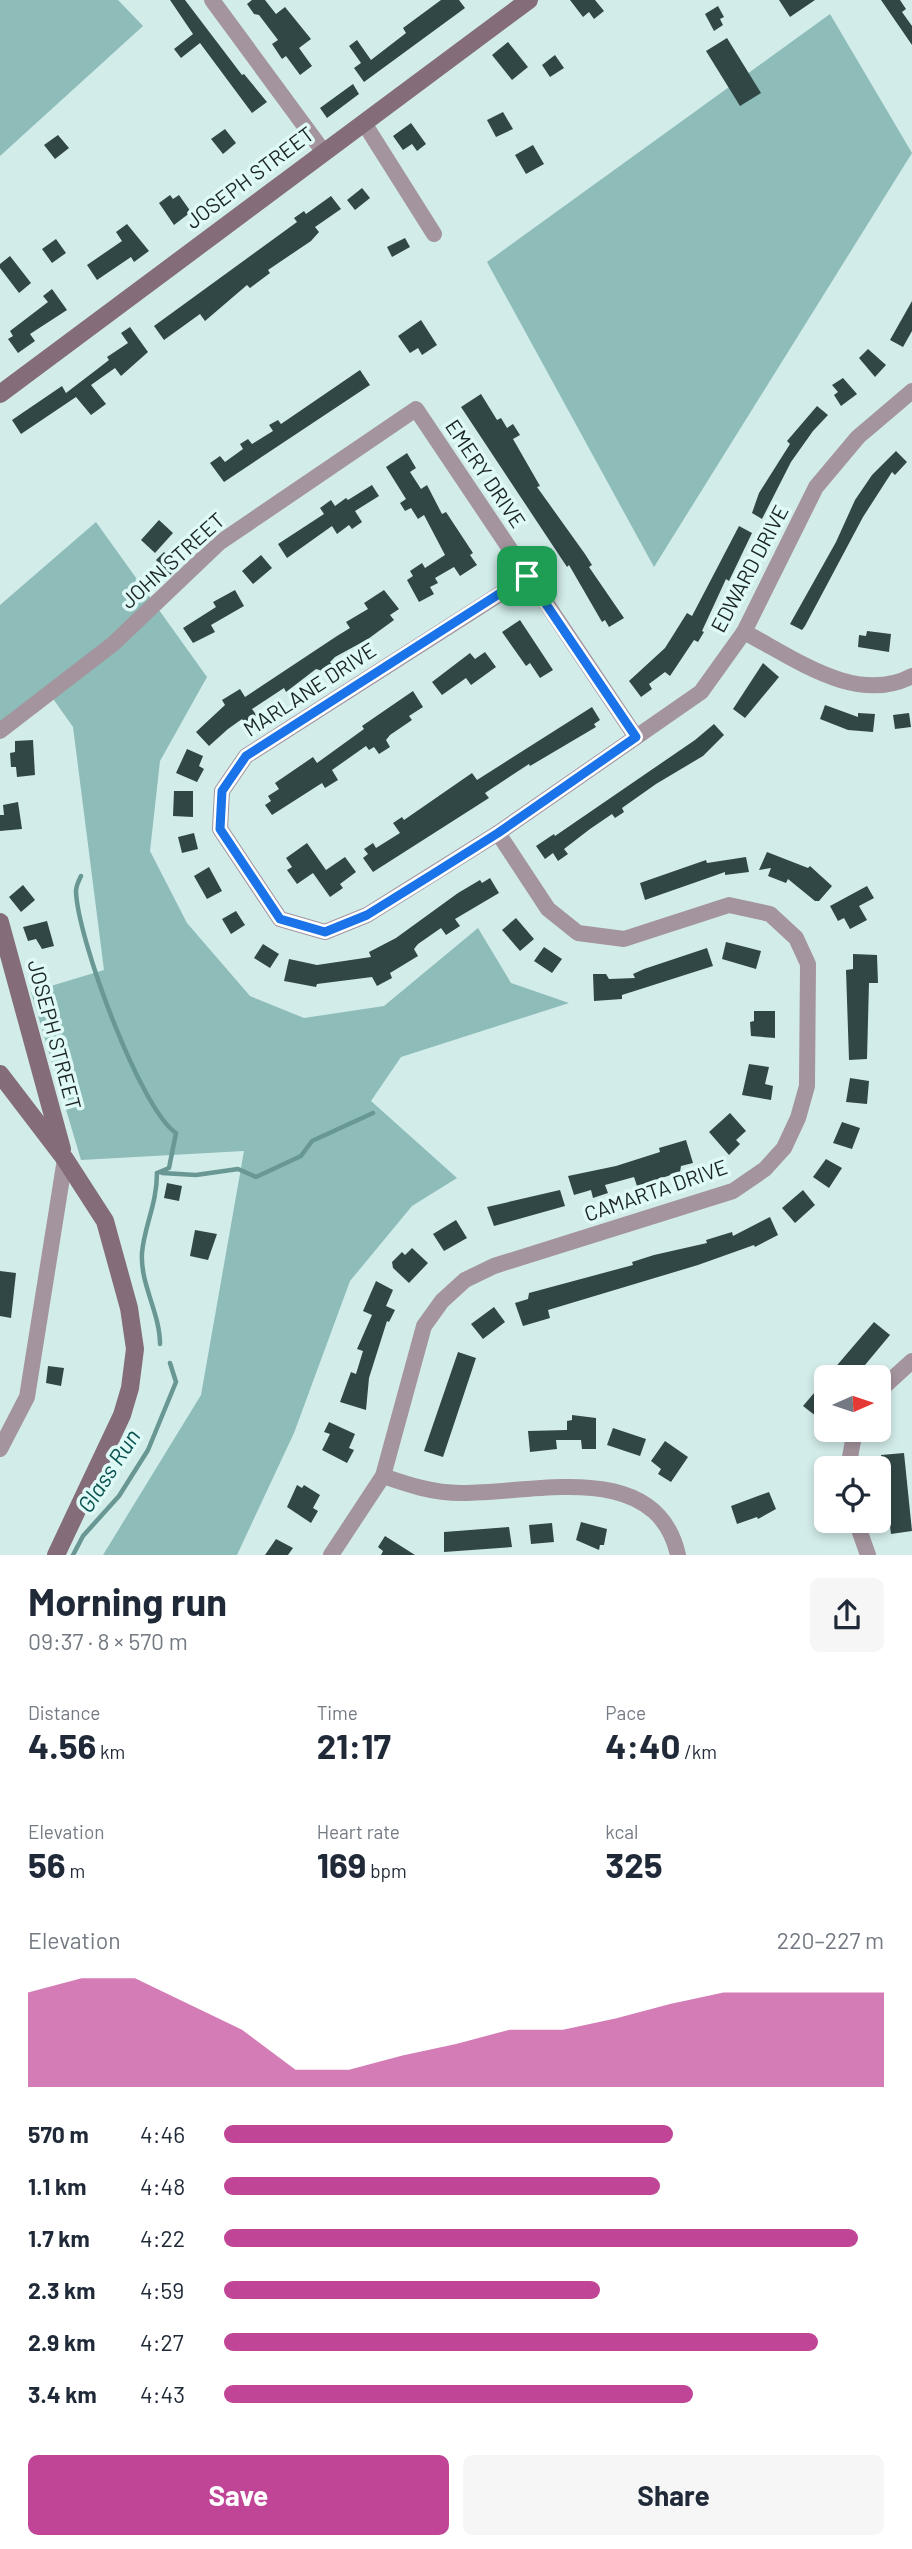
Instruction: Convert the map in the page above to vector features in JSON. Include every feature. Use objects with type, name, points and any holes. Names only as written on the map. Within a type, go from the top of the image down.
[{"type":"street","points":[[212,0],[323,152]]},
{"type":"street","name":"JOSEPH STREET","points":[[0,394],[529,0]]},
{"type":"street","points":[[364,123],[433,233]]},
{"type":"street","name":"EDWARD DRIVE","points":[[367,915],[498,833],[701,692],[744,632],[816,487],[858,437],[904,401],[912,391]]},
{"type":"street","name":"EMERY DRIVE","points":[[416,409],[636,737]]},
{"type":"street","name":"JOHN STREET","points":[[0,731],[113,644],[219,543],[416,409]]},
{"type":"street","name":"MARLANE DRIVE","points":[[367,915],[325,932],[280,919],[220,829],[222,791],[246,756],[527,576]]},
{"type":"street","points":[[744,632],[840,681],[875,687],[901,682],[912,676]]},
{"type":"street","name":"CAMARTA DRIVE","points":[[331,1555],[383,1476],[424,1326],[443,1301],[465,1280],[494,1266],[733,1191],[765,1169],[784,1148],[798,1118],[807,1086],[808,964],[796,938],[771,914],[729,905],[624,939],[578,933],[548,909],[498,833]]},
{"type":"street","name":"JOSEPH STREET","points":[[0,922],[65,1159]]},
{"type":"street","points":[[0,1074],[65,1159],[105,1221],[129,1308],[135,1349],[131,1388],[122,1415],[56,1555]]},
{"type":"street","points":[[0,1449],[27,1397],[65,1159]]},
{"type":"street","points":[[891,1380],[912,1361]]},
{"type":"street","points":[[383,1476],[430,1492],[463,1493],[581,1486],[623,1492],[654,1512],[675,1541],[678,1555]]},
{"type":"street","points":[[860,1533],[868,1555]]},
{"type":"shaded area","points":[[0,0],[118,0],[143,26],[0,156]]},
{"type":"shaded area","points":[[830,14],[912,153],[654,567],[487,262]]},
{"type":"shaded area","points":[[96,522],[207,677],[160,761],[150,851],[187,923],[250,996],[304,1018],[384,1006],[478,928],[511,983],[569,1003],[401,1057],[371,1101],[457,1178],[412,1206],[350,1281],[294,1433],[237,1555],[103,1555],[201,1395],[244,1151],[81,1160],[31,992],[104,970],[73,727],[49,693],[0,724],[0,605]]},
{"type":"building","points":[[170,0],[185,0],[242,75],[244,74],[267,102],[252,113],[200,43],[181,58],[174,49],[193,34]]},
{"type":"building","points":[[252,0],[265,0],[276,14],[285,7],[311,39],[299,48],[312,66],[300,75],[286,56],[282,59],[272,44],[278,40],[247,4]]},
{"type":"building","points":[[441,0],[459,0],[465,8],[364,82],[354,68],[361,63],[349,46],[357,40],[371,60],[406,33],[403,28]]},
{"type":"building","points":[[570,0],[595,0],[604,11],[594,19],[589,12],[583,17]]},
{"type":"building","points":[[779,0],[815,0],[790,17]]},
{"type":"building","points":[[881,0],[900,0],[906,9],[902,12],[912,26],[912,45]]},
{"type":"building","points":[[718,6],[724,17],[720,19],[723,25],[714,31],[705,14]]},
{"type":"building","points":[[727,38],[761,93],[740,106],[706,51]]},
{"type":"building","points":[[508,42],[528,67],[512,80],[492,55]]},
{"type":"building","points":[[555,55],[564,68],[550,77],[542,65]]},
{"type":"building","points":[[353,84],[359,94],[327,118],[320,108]]},
{"type":"building","points":[[503,112],[513,129],[496,137],[487,120]]},
{"type":"building","points":[[411,123],[426,144],[417,151],[412,144],[403,150],[393,136]]},
{"type":"building","points":[[225,129],[236,143],[223,154],[211,139]]},
{"type":"building","points":[[58,135],[69,148],[55,159],[44,145]]},
{"type":"building","points":[[533,145],[544,164],[526,174],[515,155]]},
{"type":"building","points":[[362,188],[370,198],[355,210],[347,200]]},
{"type":"building","points":[[170,195],[173,199],[179,195],[191,212],[174,225],[159,203]]},
{"type":"building","points":[[331,196],[341,209],[315,227],[319,232],[311,241],[268,270],[270,273],[250,288],[247,285],[205,321],[200,314],[164,340],[154,326],[297,222],[294,218],[304,211],[306,214]]},
{"type":"building","points":[[127,224],[149,251],[134,262],[131,257],[97,280],[87,265],[122,241],[116,232]]},
{"type":"building","points":[[405,238],[410,247],[392,257],[387,247]]},
{"type":"building","points":[[56,239],[66,253],[52,263],[42,249]]},
{"type":"building","points":[[10,256],[31,283],[19,293],[0,268],[0,264]]},
{"type":"building","points":[[52,289],[67,310],[30,334],[35,341],[18,353],[8,339],[13,336],[10,331],[48,302],[43,296]]},
{"type":"building","points":[[912,301],[912,331],[903,347],[890,340]]},
{"type":"building","points":[[421,320],[437,345],[422,355],[418,348],[410,353],[398,336]]},
{"type":"building","points":[[130,327],[148,352],[121,376],[115,368],[91,385],[106,404],[91,415],[76,397],[21,434],[12,420],[62,386],[66,393],[109,360],[107,357],[128,343],[121,333]]},
{"type":"building","points":[[868,349],[886,365],[875,377],[859,358]]},
{"type":"building","points":[[360,370],[370,385],[224,482],[210,463],[220,456],[225,462],[243,449],[240,444],[248,439],[252,444],[273,431],[269,425],[278,420],[281,424]]},
{"type":"building","points":[[843,378],[857,394],[841,406],[834,395],[838,392],[832,385]]},
{"type":"building","points":[[481,394],[497,420],[501,418],[507,428],[513,424],[520,435],[513,439],[540,486],[537,487],[585,554],[592,565],[589,567],[624,618],[609,627],[605,620],[602,622],[569,565],[567,567],[461,407]]},
{"type":"building","points":[[817,406],[828,415],[791,462],[762,519],[752,513],[759,493],[790,444],[787,441]]},
{"type":"building","points":[[896,451],[907,462],[895,475],[892,472],[863,517],[805,626],[802,630],[790,624],[836,542],[855,500],[872,475]]},
{"type":"building","points":[[407,453],[416,468],[410,472],[421,489],[427,485],[442,514],[446,512],[473,553],[470,555],[477,565],[460,576],[454,567],[435,578],[438,583],[430,587],[434,594],[419,602],[407,580],[413,576],[410,571],[422,563],[425,568],[445,555],[424,515],[418,519],[411,508],[405,511],[400,503],[406,499],[386,467]]},
{"type":"building","points":[[372,485],[379,496],[355,511],[362,522],[352,529],[349,525],[337,534],[332,526],[287,558],[278,544],[324,514],[320,508],[331,500],[335,506]]},
{"type":"building","points":[[159,520],[173,533],[155,553],[141,540]]},
{"type":"building","points":[[739,526],[752,533],[729,581],[726,579],[702,631],[704,632],[698,642],[694,640],[670,676],[665,672],[649,684],[652,689],[641,697],[629,681],[665,648],[687,613],[692,616]]},
{"type":"building","points":[[164,552],[179,566],[170,575],[156,560]]},
{"type":"building","points":[[261,555],[272,568],[253,584],[242,571]]},
{"type":"building","points":[[235,590],[244,606],[211,625],[215,632],[193,643],[183,628],[216,607],[213,602]]},
{"type":"building","points":[[384,590],[399,609],[390,615],[394,620],[368,639],[335,657],[330,662],[332,665],[323,671],[316,669],[286,692],[284,688],[252,709],[257,716],[245,724],[242,719],[209,746],[196,732],[225,705],[222,700],[240,689],[245,697],[350,628],[346,622],[368,609],[364,603]]},
{"type":"building","points":[[520,620],[553,670],[540,678],[530,663],[526,666],[502,632]]},
{"type":"building","points":[[867,631],[891,634],[889,652],[858,647],[859,635],[866,636]]},
{"type":"building","points":[[485,652],[496,667],[471,685],[466,678],[442,695],[432,682],[470,653],[475,659]]},
{"type":"building","points":[[763,663],[779,677],[745,718],[733,709]]},
{"type":"building","points":[[413,691],[423,707],[409,716],[412,720],[390,735],[386,740],[390,747],[379,754],[374,747],[369,750],[366,746],[332,770],[338,780],[325,788],[322,783],[272,815],[265,805],[271,801],[268,796],[279,789],[275,783],[313,757],[317,763],[364,729],[362,726]]},
{"type":"building","points":[[825,705],[858,717],[858,713],[875,714],[873,732],[848,730],[820,719]]},
{"type":"building","points":[[592,707],[600,720],[594,724],[596,727],[530,766],[529,764],[485,793],[489,798],[373,872],[363,858],[368,854],[364,849],[373,843],[376,848],[400,833],[393,823],[402,817],[404,820],[472,773],[477,780]]},
{"type":"building","points":[[909,713],[911,727],[895,729],[893,715]]},
{"type":"building","points":[[714,724],[724,735],[703,756],[656,784],[622,808],[624,812],[615,818],[612,814],[590,829],[564,849],[568,854],[558,861],[553,853],[545,859],[536,846],[554,834],[555,836],[695,740]]},
{"type":"building","points":[[33,740],[35,775],[17,777],[16,767],[11,767],[10,753],[15,752],[15,741]]},
{"type":"building","points":[[187,749],[203,756],[199,766],[204,769],[197,782],[176,773]]},
{"type":"building","points":[[174,791],[193,791],[193,817],[173,816]]},
{"type":"building","points":[[18,802],[22,829],[0,831],[0,815],[4,815],[3,805]]},
{"type":"building","points":[[194,833],[198,849],[182,853],[178,837]]},
{"type":"building","points":[[307,843],[326,870],[345,857],[356,872],[340,884],[343,888],[330,897],[313,873],[297,884],[287,870],[292,867],[286,858]]},
{"type":"building","points":[[767,852],[808,868],[810,866],[832,886],[819,901],[815,901],[788,879],[786,883],[768,876],[771,868],[759,870]]},
{"type":"building","points":[[746,857],[749,872],[725,875],[725,872],[645,900],[640,883],[706,860],[707,863]]},
{"type":"building","points":[[209,867],[222,891],[207,899],[194,876]]},
{"type":"building","points":[[490,878],[499,893],[455,919],[460,926],[446,935],[441,928],[418,944],[414,949],[418,956],[390,973],[392,978],[377,986],[372,977],[317,984],[316,987],[284,981],[289,959],[317,965],[371,957],[369,952],[396,938],[458,893],[480,880],[482,883]]},
{"type":"building","points":[[23,885],[35,900],[21,912],[9,897]]},
{"type":"building","points":[[867,886],[874,898],[859,906],[867,920],[850,929],[844,918],[838,921],[830,906]]},
{"type":"building","points":[[236,911],[245,925],[231,934],[222,919]]},
{"type":"building","points":[[516,918],[534,939],[520,951],[502,930]]},
{"type":"building","points":[[47,921],[54,946],[42,949],[36,939],[28,941],[23,927]]},
{"type":"building","points":[[726,942],[761,951],[756,969],[722,959]]},
{"type":"building","points":[[263,944],[279,954],[270,968],[254,958]]},
{"type":"building","points":[[544,947],[562,959],[552,973],[534,961]]},
{"type":"building","points":[[707,948],[713,966],[622,995],[622,999],[594,1001],[593,974],[606,974],[609,979],[635,978],[633,974],[644,969]]},
{"type":"building","points":[[853,954],[877,955],[878,983],[869,983],[867,1059],[849,1060],[846,970],[853,969]]},
{"type":"building","points":[[754,1011],[775,1011],[775,1038],[751,1036],[750,1022],[754,1021]]},
{"type":"building","points":[[749,1064],[769,1067],[765,1084],[773,1086],[771,1100],[742,1095]]},
{"type":"building","points":[[850,1078],[869,1081],[867,1104],[846,1102]]},
{"type":"building","points":[[730,1113],[746,1131],[736,1140],[740,1144],[729,1155],[709,1132]]},
{"type":"building","points":[[842,1122],[860,1128],[852,1149],[833,1143]]},
{"type":"building","points":[[686,1140],[693,1163],[681,1166],[680,1172],[637,1186],[634,1177],[605,1185],[608,1193],[593,1198],[591,1190],[574,1195],[568,1176],[616,1166],[660,1152],[659,1148]]},
{"type":"building","points":[[826,1159],[842,1168],[829,1188],[813,1177]]},
{"type":"building","points":[[167,1183],[182,1186],[179,1201],[164,1198]]},
{"type":"building","points":[[560,1190],[565,1206],[494,1226],[487,1207]]},
{"type":"building","points":[[803,1190],[815,1205],[795,1223],[782,1208]]},
{"type":"building","points":[[770,1217],[778,1235],[755,1247],[754,1245],[698,1265],[548,1310],[550,1318],[523,1326],[515,1303],[528,1299],[529,1293],[633,1265],[632,1262],[654,1255],[707,1243],[706,1240],[732,1232],[733,1236]]},
{"type":"building","points":[[456,1220],[467,1238],[444,1251],[433,1234]]},
{"type":"building","points":[[195,1230],[217,1234],[208,1260],[190,1256]]},
{"type":"building","points":[[412,1248],[428,1263],[409,1283],[393,1268],[392,1262],[402,1252],[405,1255]]},
{"type":"building","points":[[0,1271],[16,1273],[11,1318],[0,1316]]},
{"type":"building","points":[[376,1281],[393,1290],[386,1306],[395,1310],[389,1322],[387,1321],[369,1378],[366,1410],[340,1402],[351,1372],[356,1374],[363,1351],[357,1349],[372,1315],[363,1311]]},
{"type":"building","points":[[494,1307],[505,1322],[483,1339],[471,1324]]},
{"type":"building","points":[[874,1322],[890,1335],[865,1365],[837,1365]]},
{"type":"building","points":[[458,1352],[476,1358],[443,1457],[424,1451]]},
{"type":"building","points":[[48,1366],[64,1368],[61,1386],[46,1383]]},
{"type":"building","points":[[814,1393],[814,1415],[803,1406]]},
{"type":"building","points":[[572,1415],[596,1418],[596,1449],[582,1449],[581,1440],[556,1440],[557,1449],[530,1452],[528,1431],[567,1430],[567,1421],[572,1420]]},
{"type":"building","points":[[329,1422],[355,1434],[349,1448],[354,1450],[347,1463],[322,1450],[330,1434],[324,1432]]},
{"type":"building","points":[[613,1428],[646,1439],[640,1456],[607,1445]]},
{"type":"building","points":[[665,1441],[688,1457],[671,1482],[658,1474],[661,1469],[651,1461]]},
{"type":"building","points":[[904,1453],[912,1531],[891,1534],[891,1456],[881,1455]]},
{"type":"building","points":[[297,1485],[302,1488],[304,1485],[320,1495],[313,1508],[318,1511],[311,1523],[287,1507]]},
{"type":"building","points":[[769,1492],[776,1509],[758,1519],[757,1517],[737,1524],[731,1506]]},
{"type":"building","points":[[581,1522],[607,1529],[604,1545],[600,1545],[599,1550],[576,1540]]},
{"type":"building","points":[[552,1523],[554,1542],[531,1544],[529,1525]]},
{"type":"building","points":[[509,1527],[512,1547],[444,1552],[444,1532]]},
{"type":"building","points":[[385,1536],[415,1555],[381,1555],[383,1551],[378,1547]]},
{"type":"building","points":[[276,1539],[293,1548],[288,1555],[265,1555]]},
{"type":"waterway","points":[[81,876],[76,891],[79,914],[113,1020],[145,1092],[161,1118],[176,1133],[169,1168],[157,1173]]},
{"type":"waterway","points":[[162,1173],[196,1175],[238,1169],[256,1177],[301,1156],[312,1141],[373,1113]]},
{"type":"waterway","name":"Glass Run","points":[[157,1173],[155,1195],[143,1243],[142,1265],[157,1321],[160,1344]]},
{"type":"waterway","name":"Glass Run","points":[[73,1555],[83,1536],[119,1496],[148,1450],[176,1382],[170,1363]]},
{"type":"route","points":[[527,576],[636,737],[498,833],[367,915],[325,932],[280,919],[220,829],[222,791],[246,756],[527,576]]}]
